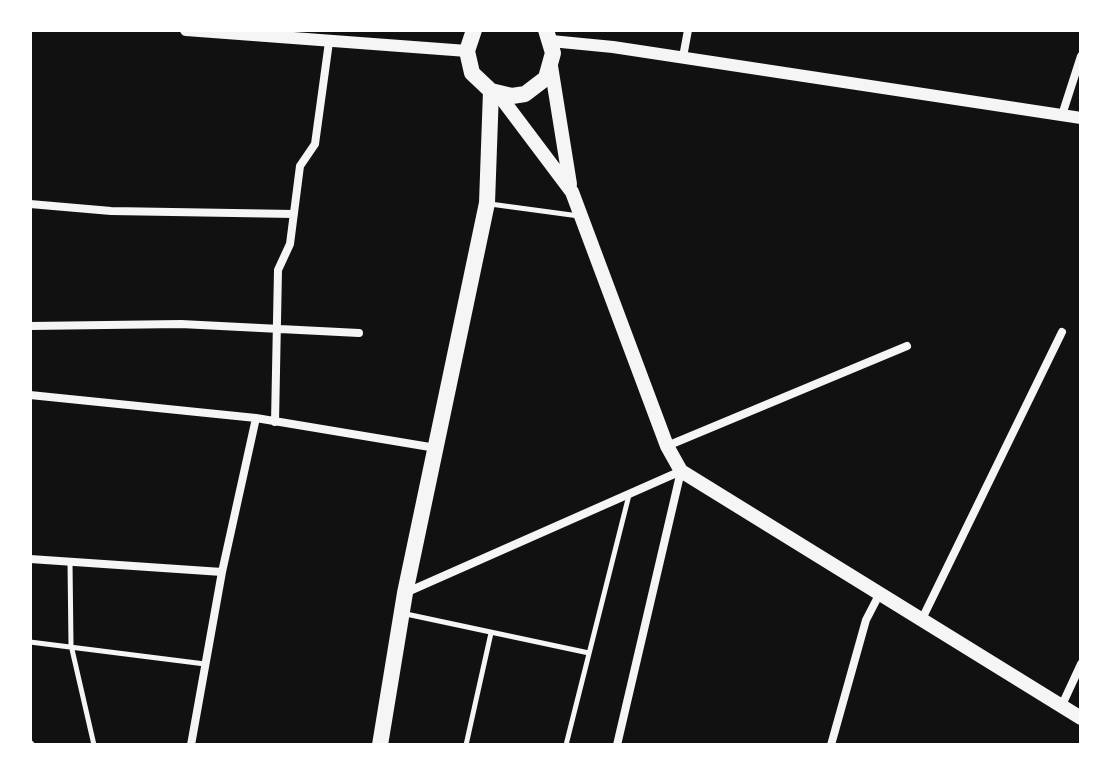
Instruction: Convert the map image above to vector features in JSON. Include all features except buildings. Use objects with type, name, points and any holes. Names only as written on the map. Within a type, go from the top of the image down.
[{"type":"main road","points":[[549,35],[551,66],[572,192]]},
{"type":"main road","points":[[470,37],[472,73],[495,93],[572,192],[584,217],[667,446],[681,471],[1081,718]]},
{"type":"main road","points":[[495,93],[525,94],[546,78],[551,66]]},
{"type":"main road","points":[[380,745],[405,593],[487,203],[495,93]]},
{"type":"street","points":[[186,30],[329,42],[470,37]]},
{"type":"street","points":[[683,57],[688,30]]},
{"type":"street","points":[[549,35],[1081,118]]},
{"type":"street","points":[[275,422],[278,270],[290,244],[300,166],[315,144],[329,42]]},
{"type":"street","points":[[1062,115],[1081,56]]},
{"type":"street","points":[[30,204],[111,211],[294,214]]},
{"type":"street","points":[[30,326],[181,324],[359,333]]},
{"type":"street","points":[[922,619],[1062,332]]},
{"type":"street","points":[[667,446],[907,346]]},
{"type":"street","points":[[30,395],[256,418],[436,448]]},
{"type":"street","points":[[191,745],[222,572],[256,418]]},
{"type":"street","points":[[405,593],[681,471]]},
{"type":"street","points":[[617,745],[681,471]]},
{"type":"street","points":[[30,559],[222,572]]},
{"type":"street","points":[[831,745],[866,620],[880,593]]},
{"type":"street","points":[[1062,705],[1081,664]]},
{"type":"lane","points":[[487,203],[584,217]]},
{"type":"lane","points":[[566,745],[630,494]]},
{"type":"lane","points":[[70,562],[71,645],[94,745]]},
{"type":"lane","points":[[402,614],[589,653]]},
{"type":"lane","points":[[466,745],[491,632]]},
{"type":"lane","points":[[30,642],[206,664]]}]
